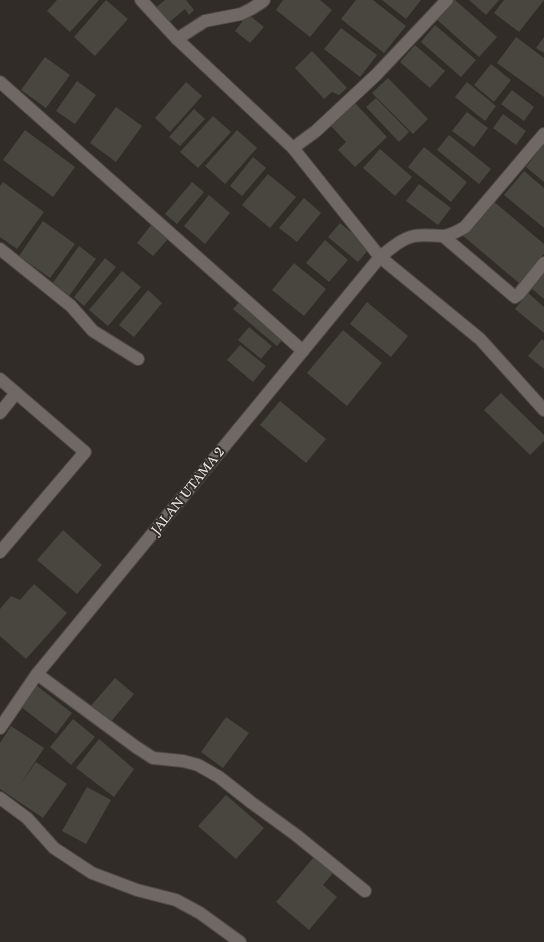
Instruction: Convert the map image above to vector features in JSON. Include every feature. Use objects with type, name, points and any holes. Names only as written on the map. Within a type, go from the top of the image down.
[{"type":"street","points":[[141,0],[177,39],[293,148],[380,257],[480,339],[543,405]]},
{"type":"street","points":[[177,39],[205,21],[240,14],[251,9],[264,0]]},
{"type":"street","points":[[293,148],[316,131],[376,75],[447,0]]},
{"type":"street","points":[[0,82],[302,351]]},
{"type":"street","points":[[444,236],[465,227],[544,134]]},
{"type":"street","name":"JALAN UTAMA 2","points":[[0,728],[37,674],[380,257],[404,240],[413,236],[444,236]]},
{"type":"street","points":[[444,236],[515,297],[544,263]]},
{"type":"street","points":[[0,248],[71,306],[93,331],[138,359]]},
{"type":"street","points":[[0,380],[85,452],[0,552]]},
{"type":"street","points":[[0,413],[16,394]]},
{"type":"street","points":[[37,674],[153,758],[183,761],[198,765],[219,778],[296,835],[366,891]]},
{"type":"street","points":[[0,798],[27,818],[54,848],[92,873],[137,890],[176,900],[200,913],[240,942]]},
{"type":"building","points":[[57,0],[99,0],[70,32],[47,11]]},
{"type":"building","points":[[106,0],[128,19],[95,56],[74,37]]},
{"type":"building","points":[[165,0],[186,0],[194,10],[189,15],[185,9],[166,25],[153,10]]},
{"type":"building","points":[[283,0],[320,0],[332,10],[310,37],[276,10]]},
{"type":"building","points":[[356,0],[373,0],[406,26],[384,53],[341,19]]},
{"type":"building","points":[[382,0],[421,0],[406,19]]},
{"type":"building","points":[[451,0],[455,0],[497,37],[479,57],[435,18]]},
{"type":"building","points":[[469,0],[499,0],[486,15]]},
{"type":"building","points":[[504,0],[544,0],[519,32],[494,13]]},
{"type":"building","points":[[248,14],[264,27],[250,43],[235,31]]},
{"type":"building","points":[[435,25],[476,60],[461,77],[421,42]]},
{"type":"building","points":[[341,28],[377,55],[360,77],[324,49]]},
{"type":"building","points":[[516,37],[544,58],[544,97],[497,63]]},
{"type":"building","points":[[544,37],[544,53],[536,48]]},
{"type":"building","points":[[415,45],[445,71],[430,88],[400,62]]},
{"type":"building","points":[[312,51],[347,88],[339,95],[332,92],[324,99],[295,68]]},
{"type":"building","points":[[45,57],[70,75],[46,108],[21,90]]},
{"type":"building","points":[[491,64],[511,80],[494,102],[474,85]]},
{"type":"building","points":[[388,78],[428,119],[413,134],[372,93]]},
{"type":"building","points":[[77,81],[96,95],[75,124],[56,111]]},
{"type":"building","points":[[186,82],[202,96],[170,132],[155,118]]},
{"type":"building","points":[[467,82],[496,106],[485,121],[455,97]]},
{"type":"building","points":[[512,90],[534,107],[524,121],[501,104]]},
{"type":"building","points":[[376,98],[409,132],[399,142],[366,107]]},
{"type":"building","points":[[354,102],[387,137],[355,167],[338,150],[346,142],[330,125]]},
{"type":"building","points":[[116,107],[142,126],[116,162],[90,143]]},
{"type":"building","points":[[194,109],[205,119],[180,146],[169,137]]},
{"type":"building","points":[[467,112],[488,128],[474,147],[452,131]]},
{"type":"building","points":[[503,114],[526,131],[516,145],[493,128]]},
{"type":"building","points":[[213,116],[231,132],[198,168],[180,152]]},
{"type":"building","points":[[25,130],[75,167],[53,197],[3,160]]},
{"type":"building","points":[[237,130],[257,148],[225,184],[205,166]]},
{"type":"building","points":[[449,135],[491,169],[479,184],[437,150]]},
{"type":"building","points":[[544,144],[544,182],[526,167]]},
{"type":"building","points":[[424,147],[467,182],[451,202],[408,167]]},
{"type":"building","points":[[380,149],[412,177],[395,196],[363,168]]},
{"type":"building","points":[[253,157],[266,168],[242,196],[230,186]]},
{"type":"building","points":[[524,171],[544,188],[544,228],[504,195]]},
{"type":"building","points":[[268,174],[296,197],[270,228],[242,205]]},
{"type":"building","points":[[3,182],[44,212],[17,249],[0,237],[0,186]]},
{"type":"building","points":[[192,182],[204,192],[177,224],[165,214]]},
{"type":"building","points":[[419,184],[451,208],[438,225],[406,201]]},
{"type":"building","points":[[209,195],[230,213],[205,244],[184,226]]},
{"type":"building","points":[[304,198],[321,213],[297,242],[279,228]]},
{"type":"building","points":[[492,200],[544,244],[544,254],[519,283],[462,235]]},
{"type":"building","points":[[43,221],[75,244],[50,278],[19,256]]},
{"type":"building","points":[[340,223],[370,248],[358,262],[328,237]]},
{"type":"building","points":[[151,225],[168,239],[153,256],[137,243]]},
{"type":"building","points":[[325,240],[348,260],[329,282],[306,263]]},
{"type":"building","points":[[79,246],[96,259],[69,296],[52,284]]},
{"type":"building","points":[[105,258],[116,267],[84,306],[74,297]]},
{"type":"building","points":[[294,263],[326,289],[304,316],[272,290]]},
{"type":"building","points":[[122,271],[141,287],[108,326],[89,310]]},
{"type":"building","points":[[544,272],[544,299],[531,288]]},
{"type":"building","points":[[148,290],[162,303],[134,337],[119,325]]},
{"type":"building","points":[[528,293],[544,307],[544,333],[515,309]]},
{"type":"building","points":[[241,300],[284,338],[277,346],[233,309]]},
{"type":"building","points":[[367,302],[408,336],[391,357],[350,324]]},
{"type":"building","points":[[249,327],[272,346],[261,359],[238,340]]},
{"type":"building","points":[[343,330],[382,363],[347,406],[307,373]]},
{"type":"building","points":[[542,339],[544,341],[544,369],[528,356]]},
{"type":"building","points":[[240,345],[266,366],[253,382],[227,360]]},
{"type":"building","points":[[501,393],[544,435],[544,441],[530,455],[484,410]]},
{"type":"building","points":[[280,401],[326,439],[306,463],[260,425]]},
{"type":"building","points":[[63,530],[102,565],[77,594],[37,560]]},
{"type":"building","points":[[34,584],[67,613],[26,659],[0,636],[0,609],[11,596],[20,600]]},
{"type":"building","points":[[115,678],[134,694],[109,724],[89,708]]},
{"type":"building","points":[[36,685],[72,713],[56,734],[20,706]]},
{"type":"building","points":[[226,717],[249,733],[223,768],[201,752]]},
{"type":"building","points":[[73,719],[95,737],[71,765],[50,747]]},
{"type":"building","points":[[11,726],[44,748],[20,785],[36,762],[67,784],[43,818],[0,789],[0,743]]},
{"type":"building","points":[[99,739],[134,769],[114,797],[76,768]]},
{"type":"building","points":[[87,787],[111,800],[86,844],[62,831]]},
{"type":"building","points":[[226,795],[264,828],[236,859],[198,826]]},
{"type":"building","points":[[314,857],[333,873],[323,885],[337,897],[309,930],[276,902]]}]
